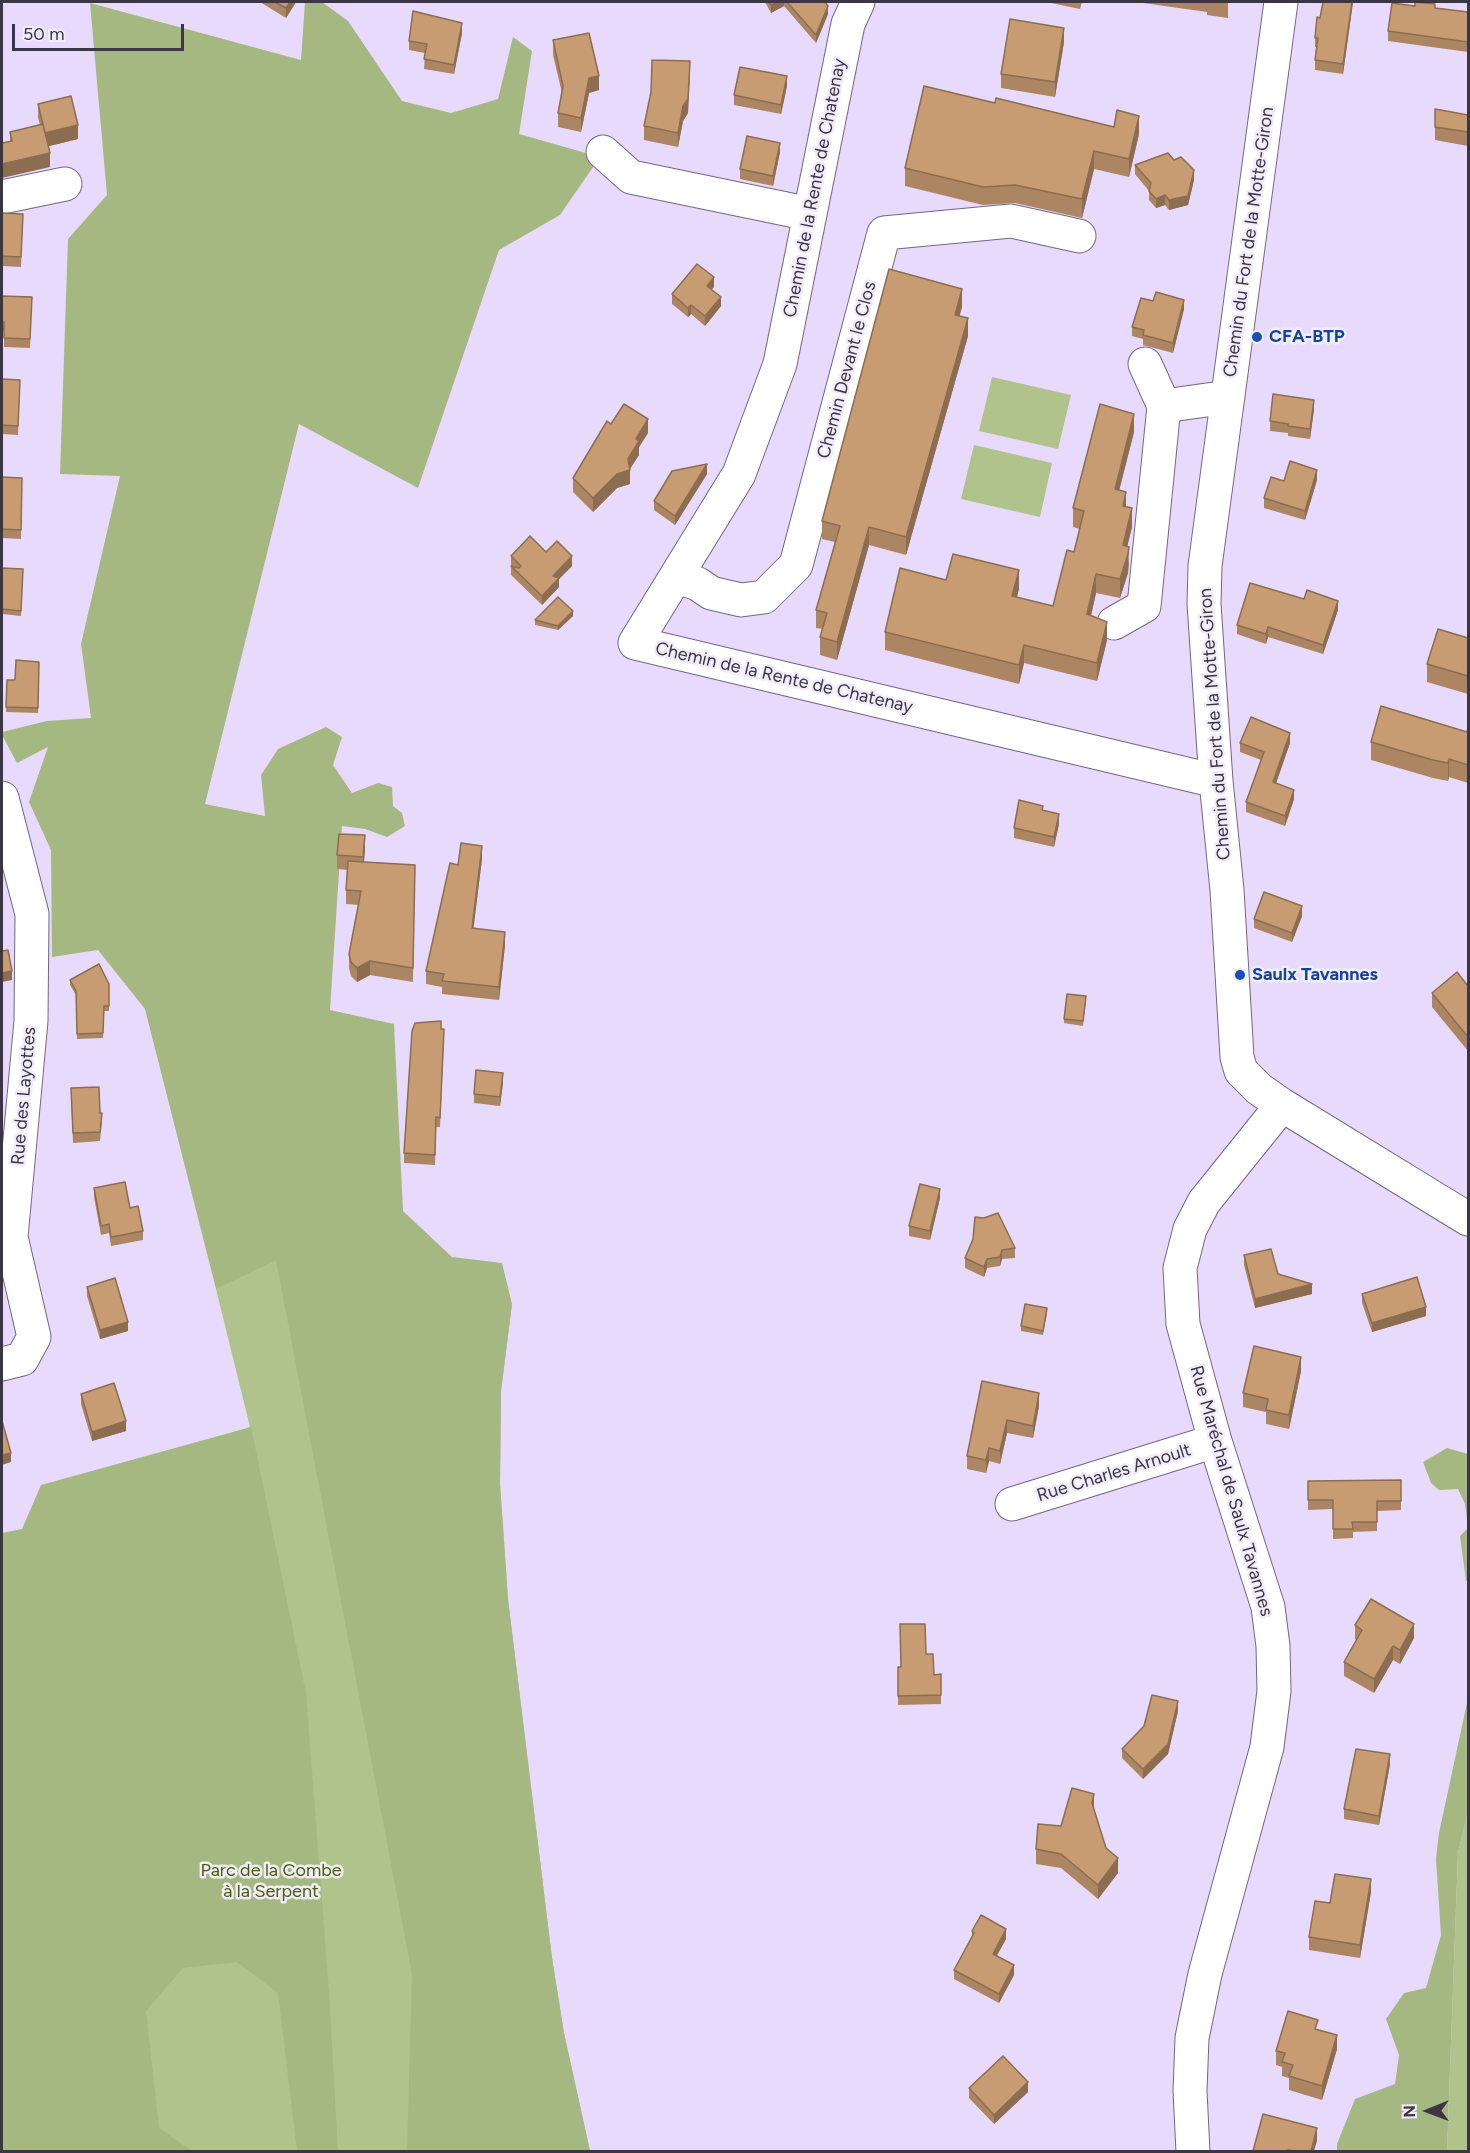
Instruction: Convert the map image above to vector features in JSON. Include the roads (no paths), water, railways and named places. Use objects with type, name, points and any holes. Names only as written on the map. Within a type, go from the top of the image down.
[{"type":"street","name":"Chemin de la Rente de Chatenay","points":[[858,2],[848,24],[780,364],[739,474],[636,643],[1216,781]]},
{"type":"street","name":"Chemin du Fort de la Motte-Giron","points":[[1281,2],[1205,566],[1204,604],[1216,781],[1227,890],[1237,1057],[1241,1071],[1259,1089],[1468,1219]]},
{"type":"street","points":[[603,152],[631,177],[810,214]]},
{"type":"street","points":[[2,197],[65,184]]},
{"type":"street","name":"Chemin Devant le Clos","points":[[677,577],[698,584],[711,593],[741,600],[764,597],[796,565],[884,233],[1011,221],[1079,236]]},
{"type":"street","points":[[1114,623],[1144,606],[1164,406],[1145,364]]},
{"type":"street","points":[[1164,406],[1228,397]]},
{"type":"street","name":"Rue des Layottes","points":[[2,798],[32,914],[31,1021],[11,1236],[34,1337],[22,1359],[2,1364]]},
{"type":"street","name":"Rue Maréchal de Saulx Tavannes","points":[[1193,2151],[1190,2091],[1192,2038],[1205,1974],[1267,1747],[1274,1691],[1273,1646],[1268,1607],[1215,1442],[1183,1324],[1180,1268],[1190,1229],[1204,1202],[1282,1105]]},
{"type":"street","name":"Rue Charles Arnoult","points":[[1012,1504],[1215,1442]]},
{"type":"place","name":"CFA-BTP","points":[[1257,337]]},
{"type":"place","name":"Saulx Tavannes","points":[[1240,975]]},
{"type":"park label","name":"Parc de la Combe à la Serpent","points":[[271,1881]]}]
